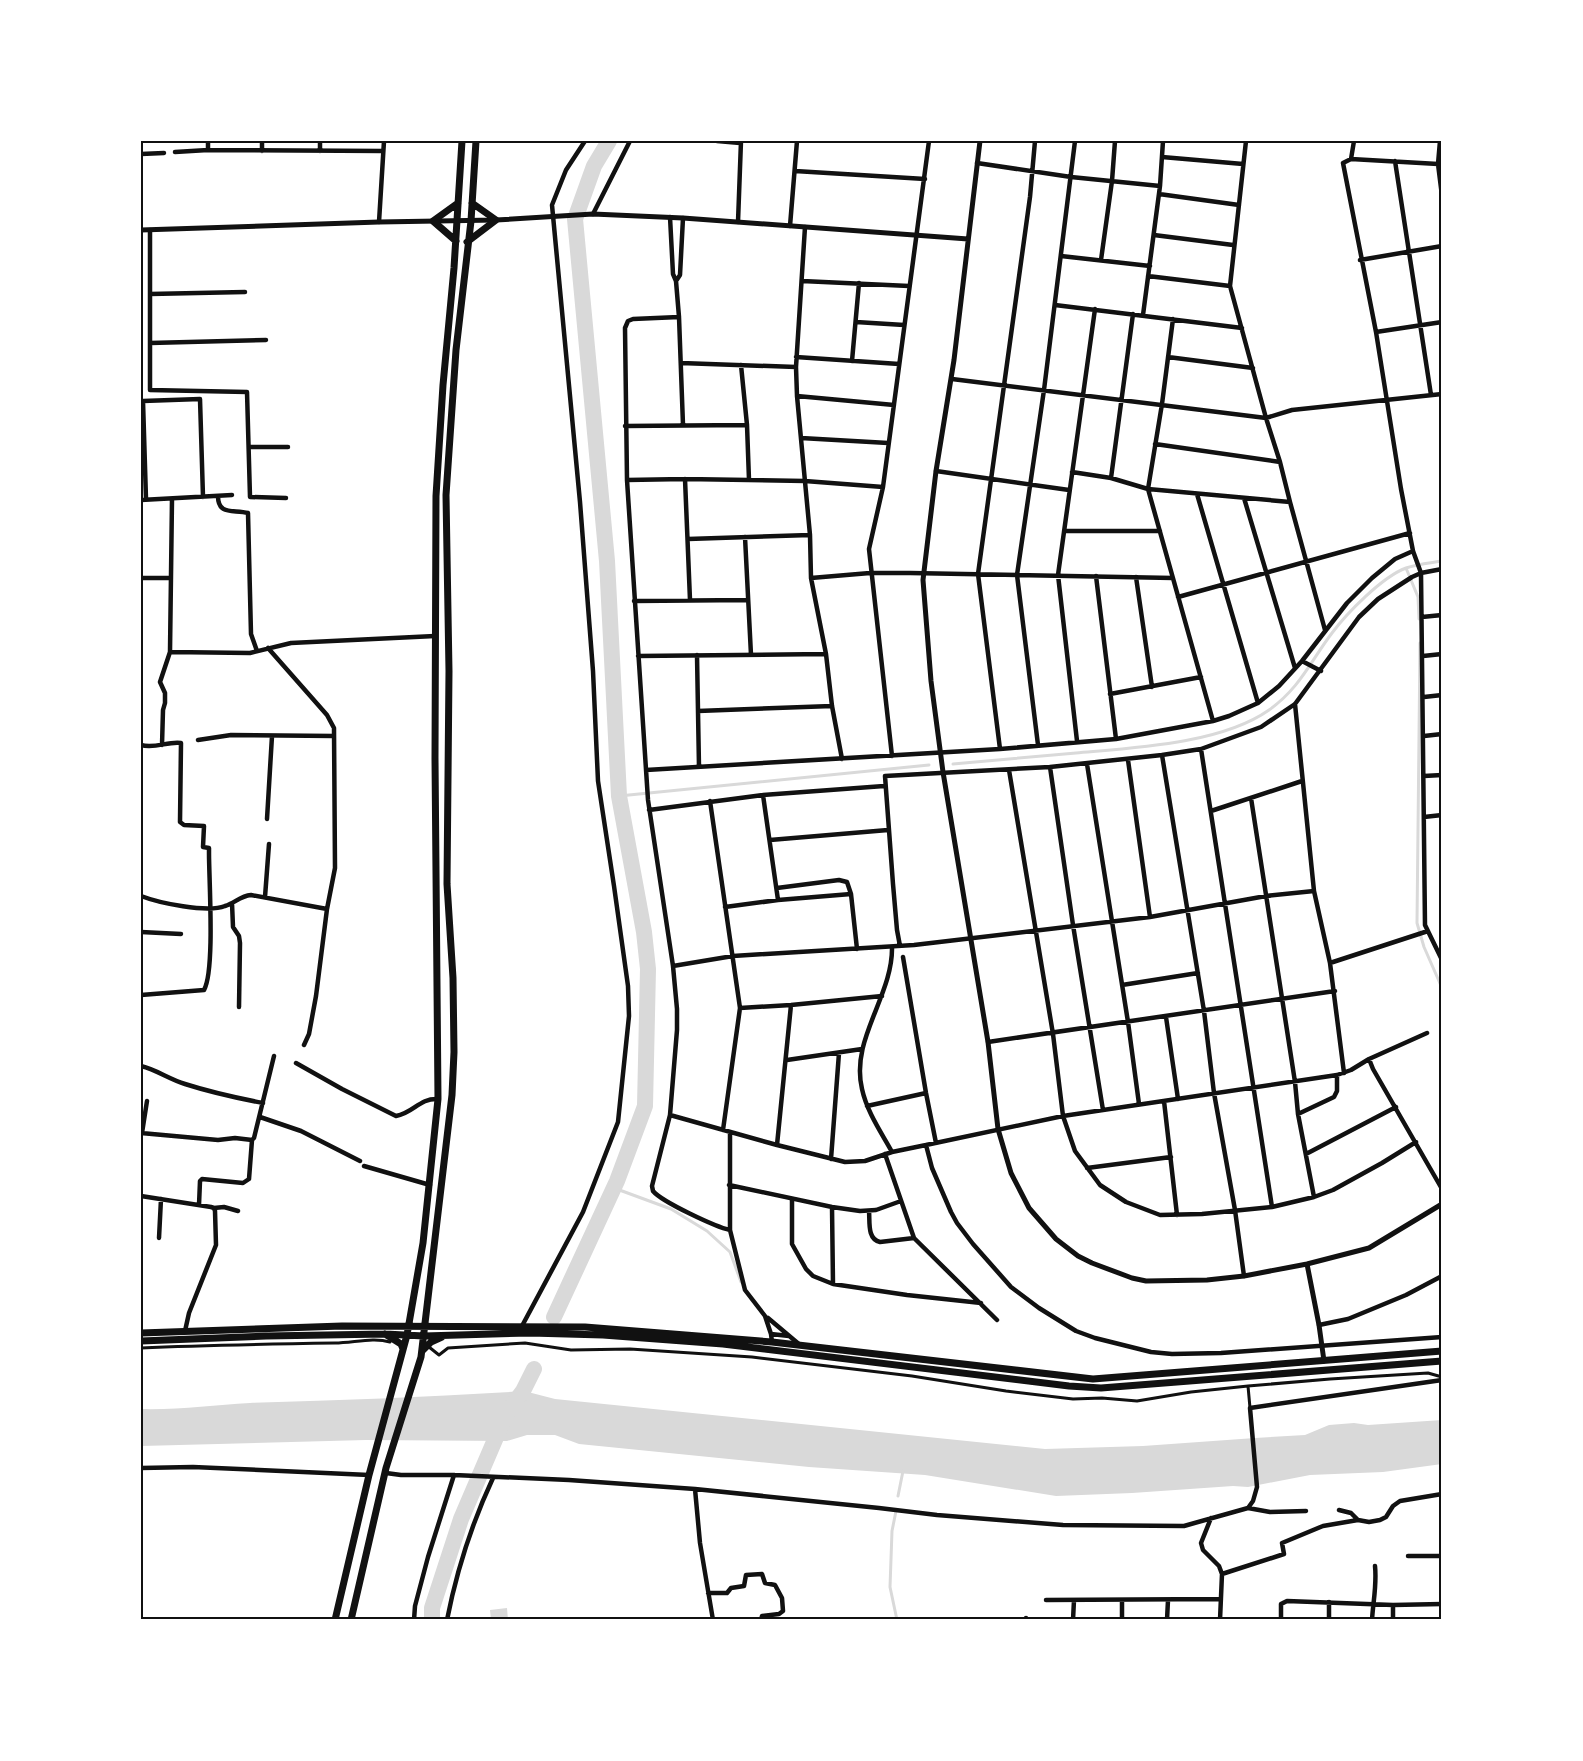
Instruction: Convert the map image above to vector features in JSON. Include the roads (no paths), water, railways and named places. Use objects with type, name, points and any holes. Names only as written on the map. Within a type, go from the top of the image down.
[{"type":"main road","points":[[335,1620],[369,1475],[409,1326],[423,1244],[438,1099],[435,758],[436,496],[443,385],[458,221],[462,141]]},
{"type":"main road","points":[[351,1620],[386,1470],[424,1348],[452,1095],[453,978],[447,884],[449,671],[446,495],[456,350],[471,220],[477,141]]},
{"type":"main road","points":[[456,241],[433,221],[458,203]]},
{"type":"main road","points":[[467,242],[496,220],[472,203]]},
{"type":"main road","points":[[435,758],[447,756]]},
{"type":"main road","points":[[141,1333],[292,1327],[522,1326],[530,1329],[577,1334],[723,1344],[1101,1388],[1440,1363]]},
{"type":"main road","points":[[141,1341],[266,1336],[385,1334],[424,1336],[585,1327],[742,1339],[772,1338],[801,1346],[1093,1379],[1442,1351]]},
{"type":"main road","points":[[385,1334],[400,1344],[403,1349]]},
{"type":"main road","points":[[424,1348],[447,1334]]},
{"type":"street","points":[[208,141],[208,150]]},
{"type":"street","points":[[262,141],[262,151]]},
{"type":"street","points":[[320,141],[320,151]]},
{"type":"street","points":[[379,222],[384,141]]},
{"type":"street","points":[[522,1326],[583,1212],[618,1122],[629,1016],[628,986],[598,781],[593,671],[581,514],[552,205],[566,170],[585,141]]},
{"type":"street","points":[[590,214],[630,141]]},
{"type":"street","points":[[717,141],[740,142],[738,222]]},
{"type":"street","points":[[790,226],[797,141]]},
{"type":"street","points":[[892,756],[869,549],[883,487],[929,141]]},
{"type":"street","points":[[980,141],[952,379],[936,471],[923,573],[930,671],[943,772],[988,1042],[998,1129],[1011,1173],[1029,1208],[1056,1239],[1078,1256],[1106,1269],[1146,1281],[1207,1280],[1244,1276],[1307,1264],[1369,1248],[1442,1204]]},
{"type":"street","points":[[1000,749],[978,574],[1002,386],[1030,198],[1035,141]]},
{"type":"street","points":[[1038,745],[1017,575],[1044,390],[1076,141]]},
{"type":"street","points":[[1101,260],[1115,141]]},
{"type":"street","points":[[1143,315],[1160,186],[1163,141]]},
{"type":"street","points":[[1246,141],[1230,286],[1325,630]]},
{"type":"street","points":[[1351,159],[1354,141]]},
{"type":"street","points":[[1440,141],[1442,196]]},
{"type":"street","points":[[175,152],[208,150],[383,151]]},
{"type":"street","points":[[141,154],[164,153]]},
{"type":"street","points":[[1162,157],[1243,164]]},
{"type":"street","points":[[1440,163],[1351,159],[1344,161],[1343,165],[1376,332],[1401,489],[1413,551],[1421,571],[1425,926],[1426,932],[1441,957]]},
{"type":"street","points":[[1395,161],[1431,395]]},
{"type":"street","points":[[977,163],[1071,177],[1160,186]]},
{"type":"street","points":[[795,171],[925,179]]},
{"type":"street","points":[[1159,194],[1239,205]]},
{"type":"street","points":[[141,230],[496,220],[590,214],[683,218],[968,238]]},
{"type":"street","points":[[670,218],[673,274],[676,281],[679,317],[683,425]]},
{"type":"street","points":[[676,281],[680,275],[683,218]]},
{"type":"street","points":[[805,227],[796,357],[797,396],[812,578],[842,759]]},
{"type":"street","points":[[150,230],[150,390],[243,390],[247,392],[250,497],[286,498]]},
{"type":"street","points":[[1154,235],[1233,245]]},
{"type":"street","points":[[1360,260],[1442,246]]},
{"type":"street","points":[[1061,255],[1150,266]]},
{"type":"street","points":[[1148,276],[1230,286]]},
{"type":"street","points":[[802,281],[909,286]]},
{"type":"street","points":[[852,361],[859,283]]},
{"type":"street","points":[[150,294],[245,292]]},
{"type":"street","points":[[1055,305],[1242,328]]},
{"type":"street","points":[[1077,741],[1058,575],[1095,309]]},
{"type":"street","points":[[1112,478],[1133,314]]},
{"type":"street","points":[[679,317],[633,319],[628,321],[625,328],[627,480],[648,800],[673,966],[677,1030],[670,1115],[653,1180],[653,1191],[659,1197],[730,1230]]},
{"type":"street","points":[[1173,319],[1148,489],[1213,721]]},
{"type":"street","points":[[856,322],[904,325]]},
{"type":"street","points":[[1376,332],[1442,322]]},
{"type":"street","points":[[150,343],[266,340]]},
{"type":"street","points":[[796,357],[899,364]]},
{"type":"street","points":[[1168,357],[1253,368]]},
{"type":"street","points":[[681,363],[796,367]]},
{"type":"street","points":[[741,365],[747,425],[749,480]]},
{"type":"street","points":[[952,379],[1266,418],[1292,410],[1442,394]]},
{"type":"street","points":[[797,396],[894,405]]},
{"type":"street","points":[[203,497],[200,399],[142,401],[143,500],[172,499],[203,497],[232,495]]},
{"type":"street","points":[[626,426],[747,425]]},
{"type":"street","points":[[801,438],[888,443]]},
{"type":"street","points":[[1155,444],[1280,462]]},
{"type":"street","points":[[249,447],[288,447]]},
{"type":"street","points":[[936,471],[1069,490]]},
{"type":"street","points":[[1072,472],[1112,478],[1148,489],[1290,502]]},
{"type":"street","points":[[685,479],[690,600]]},
{"type":"street","points":[[627,480],[805,481],[883,487]]},
{"type":"street","points":[[1197,494],[1258,703]]},
{"type":"street","points":[[218,496],[218,504],[226,511],[248,513],[251,634],[257,651]]},
{"type":"street","points":[[1244,498],[1295,668]]},
{"type":"street","points":[[162,745],[165,693],[160,682],[170,652],[172,499]]},
{"type":"street","points":[[1064,531],[1160,531]]},
{"type":"street","points":[[1178,597],[1410,533]]},
{"type":"street","points":[[688,538],[810,535]]},
{"type":"street","points":[[745,537],[751,655]]},
{"type":"street","points":[[646,770],[941,753],[1116,739],[1213,721],[1258,703],[1279,686],[1295,668],[1304,662],[1325,630],[1347,603],[1395,558],[1413,551]]},
{"type":"street","points":[[900,946],[884,786],[885,776],[1009,770],[1128,760],[1201,749],[1261,727],[1294,704],[1359,617],[1378,599],[1421,571],[1442,569]]},
{"type":"street","points":[[812,578],[870,573],[1173,578]]},
{"type":"street","points":[[1096,576],[1116,739]]},
{"type":"street","points":[[1136,577],[1152,687]]},
{"type":"street","points":[[141,578],[170,578]]},
{"type":"street","points":[[634,601],[748,600]]},
{"type":"street","points":[[1422,617],[1442,615]]},
{"type":"street","points":[[170,652],[239,654],[291,643],[435,636]]},
{"type":"street","points":[[268,648],[327,715],[334,728],[335,868],[327,909],[316,996],[309,1034],[304,1045]]},
{"type":"street","points":[[638,656],[826,654]]},
{"type":"street","points":[[1423,656],[1442,654]]},
{"type":"street","points":[[697,655],[699,767]]},
{"type":"street","points":[[1304,662],[1320,670]]},
{"type":"street","points":[[1110,694],[1201,677]]},
{"type":"street","points":[[1424,697],[1442,695]]},
{"type":"street","points":[[1294,704],[1314,891],[1335,991],[1344,1073]]},
{"type":"street","points":[[698,711],[832,706]]},
{"type":"street","points":[[1424,736],[1442,734]]},
{"type":"street","points":[[198,740],[231,735],[334,736]]},
{"type":"street","points":[[267,819],[272,736]]},
{"type":"street","points":[[141,746],[154,747],[181,743],[180,822],[184,825],[204,828],[203,848],[208,848],[209,854],[210,950],[207,983],[204,990],[141,995]]},
{"type":"street","points":[[1201,749],[1272,1207]]},
{"type":"street","points":[[1162,755],[1244,1276]]},
{"type":"street","points":[[1128,760],[1150,917]]},
{"type":"street","points":[[1087,764],[1139,1104]]},
{"type":"street","points":[[1050,767],[1103,1110]]},
{"type":"street","points":[[1009,770],[1053,1034],[1064,1116],[1075,1151],[1100,1185],[1126,1202],[1160,1215],[1202,1214],[1272,1207],[1314,1197],[1350,1182],[1416,1142]]},
{"type":"street","points":[[1424,776],[1442,775]]},
{"type":"street","points":[[1211,811],[1302,781]]},
{"type":"street","points":[[649,810],[763,795],[884,786]]},
{"type":"street","points":[[763,795],[778,900]]},
{"type":"street","points":[[1251,798],[1298,1114],[1314,1197]]},
{"type":"street","points":[[710,801],[740,1008],[723,1130]]},
{"type":"street","points":[[1425,817],[1442,815]]},
{"type":"street","points":[[770,840],[888,830]]},
{"type":"street","points":[[265,897],[269,844]]},
{"type":"street","points":[[777,888],[839,880],[847,882],[851,894],[857,949]]},
{"type":"street","points":[[673,966],[733,956],[900,946],[1111,922],[1266,896],[1314,891]]},
{"type":"street","points":[[725,907],[851,894]]},
{"type":"street","points":[[141,896],[157,902],[218,908],[245,895],[327,909]]},
{"type":"street","points":[[232,903],[233,927],[239,936],[240,943],[239,1007]]},
{"type":"street","points":[[141,932],[181,934]]},
{"type":"street","points":[[1330,963],[1426,932]]},
{"type":"street","points":[[892,946],[891,967],[862,1049],[860,1076],[867,1106],[892,1152]]},
{"type":"street","points":[[903,957],[936,1143]]},
{"type":"street","points":[[1122,985],[1197,973]]},
{"type":"street","points":[[988,1042],[1335,991]]},
{"type":"street","points":[[740,1008],[882,996]]},
{"type":"street","points":[[777,1145],[791,1005]]},
{"type":"street","points":[[1166,1017],[1178,1099]]},
{"type":"street","points":[[670,1115],[831,1159],[865,1161],[892,1152],[1064,1116],[1337,1076],[1427,1033]]},
{"type":"street","points":[[787,1060],[862,1049]]},
{"type":"street","points":[[831,1159],[839,1053]]},
{"type":"street","points":[[199,1205],[202,1179],[243,1183],[249,1179],[252,1140],[260,1117],[274,1056]]},
{"type":"street","points":[[1369,1059],[1442,1188]]},
{"type":"street","points":[[296,1063],[396,1116],[409,1112],[425,1100],[438,1099]]},
{"type":"street","points":[[141,1066],[184,1084],[263,1103]]},
{"type":"street","points":[[1298,1114],[1334,1097],[1337,1091],[1337,1076]]},
{"type":"street","points":[[867,1106],[926,1093]]},
{"type":"street","points":[[147,1101],[141,1133],[218,1140],[235,1138],[252,1140]]},
{"type":"street","points":[[1164,1101],[1177,1215]]},
{"type":"street","points":[[1306,1154],[1396,1107]]},
{"type":"street","points":[[260,1117],[301,1131],[360,1161]]},
{"type":"street","points":[[730,1131],[730,1230],[745,1290],[765,1316],[801,1346]]},
{"type":"street","points":[[926,1145],[932,1168],[951,1212],[973,1244],[1011,1287],[1076,1331],[1121,1345],[1162,1354],[1221,1353],[1442,1337]]},
{"type":"street","points":[[885,1154],[914,1238],[997,1320]]},
{"type":"street","points":[[1087,1168],[1171,1156]]},
{"type":"street","points":[[364,1166],[430,1185]]},
{"type":"street","points":[[729,1185],[832,1207],[869,1211],[901,1201]]},
{"type":"street","points":[[141,1196],[214,1209],[224,1207],[238,1211]]},
{"type":"street","points":[[792,1198],[791,1240],[809,1273],[834,1284],[981,1303]]},
{"type":"street","points":[[159,1238],[160,1199]]},
{"type":"street","points":[[832,1207],[834,1284]]},
{"type":"street","points":[[185,1331],[189,1313],[216,1245],[214,1209]]},
{"type":"street","points":[[869,1211],[872,1238],[875,1241],[914,1238]]},
{"type":"street","points":[[1307,1264],[1324,1361]]},
{"type":"street","points":[[1319,1325],[1348,1319],[1406,1295],[1442,1276]]},
{"type":"street","points":[[765,1316],[772,1338],[789,1336]]},
{"type":"street","points":[[141,1348],[215,1344],[339,1343],[383,1340],[390,1342]]},
{"type":"street","points":[[424,1348],[440,1355],[448,1348],[525,1343],[571,1350],[630,1349],[752,1357],[912,1376],[1073,1399],[1102,1398],[1137,1401],[1191,1392],[1330,1379],[1428,1372],[1442,1378]]},
{"type":"street","points":[[1250,1408],[1442,1378]]},
{"type":"street","points":[[1248,1386],[1257,1487],[1253,1501],[1248,1508]]},
{"type":"street","points":[[141,1468],[192,1467],[369,1475]]},
{"type":"street","points":[[386,1470],[401,1475],[569,1480],[695,1489],[937,1515],[1063,1525],[1184,1526],[1248,1508],[1270,1512],[1306,1511]]},
{"type":"street","points":[[414,1620],[415,1606],[428,1557],[454,1475]]},
{"type":"street","points":[[447,1620],[455,1581],[476,1514],[494,1478]]},
{"type":"street","points":[[695,1489],[700,1543],[713,1620]]},
{"type":"street","points":[[1222,1574],[1284,1554],[1282,1543],[1310,1530],[1358,1520],[1369,1522],[1380,1520],[1386,1517],[1393,1506],[1400,1501],[1442,1494]]},
{"type":"street","points":[[1339,1510],[1351,1513],[1358,1520]]},
{"type":"street","points":[[1211,1518],[1201,1543],[1203,1550],[1219,1566],[1222,1574],[1220,1620]]},
{"type":"street","points":[[1407,1556],[1442,1556]]},
{"type":"street","points":[[1372,1620],[1376,1586],[1375,1566]]},
{"type":"street","points":[[708,1593],[727,1593],[731,1588],[744,1586],[746,1575],[762,1574],[765,1583],[775,1585],[781,1596],[783,1611],[779,1614],[764,1615],[761,1619]]},
{"type":"street","points":[[1046,1600],[1221,1599]]},
{"type":"street","points":[[1073,1620],[1074,1600]]},
{"type":"street","points":[[1122,1600],[1122,1620]]},
{"type":"street","points":[[1167,1620],[1168,1600]]},
{"type":"street","points":[[1281,1620],[1281,1604],[1287,1601],[1373,1605],[1442,1604]]},
{"type":"street","points":[[1329,1602],[1329,1620]]},
{"type":"street","points":[[1393,1605],[1393,1620]]},
{"type":"waterway","points":[[554,1317],[617,1181],[645,1106],[648,969],[644,932],[619,796],[607,561],[575,219],[594,166],[609,141]]},
{"type":"waterway","points":[[953,764],[1149,746],[1202,737],[1249,721],[1269,710],[1289,693],[1339,625],[1376,587],[1406,568],[1442,561]]},
{"type":"waterway","points":[[1406,568],[1418,597],[1419,619]]},
{"type":"waterway","points":[[1420,643],[1417,923],[1424,947],[1442,988]]},
{"type":"waterway","points":[[619,796],[929,765]]},
{"type":"waterway","points":[[614,1188],[671,1209],[707,1231],[730,1252],[741,1282]]},
{"type":"waterway","points":[[432,1620],[432,1608],[461,1519],[506,1414],[523,1391],[534,1369]]},
{"type":"waterway","points":[[898,1496],[903,1471]]},
{"type":"waterway","points":[[896,1511],[892,1531],[890,1587],[897,1620]]}]
